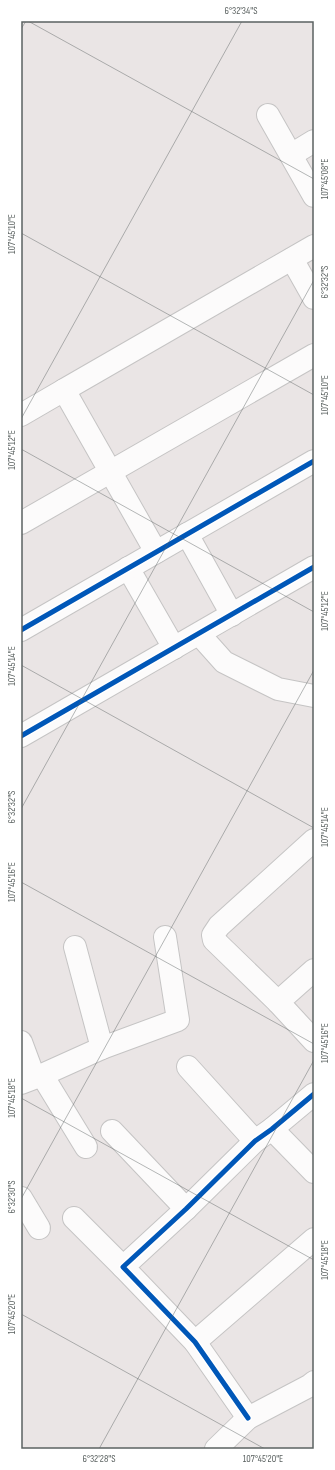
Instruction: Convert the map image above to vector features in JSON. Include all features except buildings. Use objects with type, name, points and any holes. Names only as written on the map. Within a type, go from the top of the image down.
[{"type":"street","points":[[268,115],[314,196]]},
{"type":"street","points":[[291,155],[314,142]]},
{"type":"street","points":[[21,415],[314,246]]},
{"type":"street","points":[[292,259],[314,298]]},
{"type":"street","points":[[21,523],[314,355]]},
{"type":"street","points":[[64,390],[156,552]]},
{"type":"street","points":[[21,630],[314,461]]},
{"type":"street","points":[[187,534],[232,614]]},
{"type":"street","points":[[128,568],[174,648]]},
{"type":"street","points":[[21,736],[314,568]]},
{"type":"street","points":[[199,634],[224,662],[278,688],[314,696]]},
{"type":"street","points":[[314,840],[219,926],[213,935],[214,940],[278,1002],[314,1041]]},
{"type":"street","points":[[32,1078],[102,1048],[178,1020],[165,937]]},
{"type":"street","points":[[75,947],[102,1048]]},
{"type":"street","points":[[278,1002],[314,970]]},
{"type":"street","points":[[21,1042],[32,1078],[86,1147]]},
{"type":"street","points":[[188,1067],[255,1141]]},
{"type":"street","points":[[123,1267],[186,1209],[255,1141],[272,1129],[314,1094]]},
{"type":"street","points":[[272,1129],[314,1172]]},
{"type":"street","points":[[112,1130],[186,1209]]},
{"type":"street","points":[[21,1198],[39,1228]]},
{"type":"street","points":[[74,1218],[195,1342],[248,1418]]},
{"type":"street","points":[[195,1342],[314,1239]]},
{"type":"street","points":[[216,1449],[248,1418],[314,1382]]},
{"type":"cycle path","points":[[21,630],[314,461]]},
{"type":"cycle path","points":[[21,736],[314,567]]},
{"type":"cycle path","points":[[248,1418],[195,1342],[123,1267],[186,1209],[255,1141],[272,1129],[314,1094]]}]
